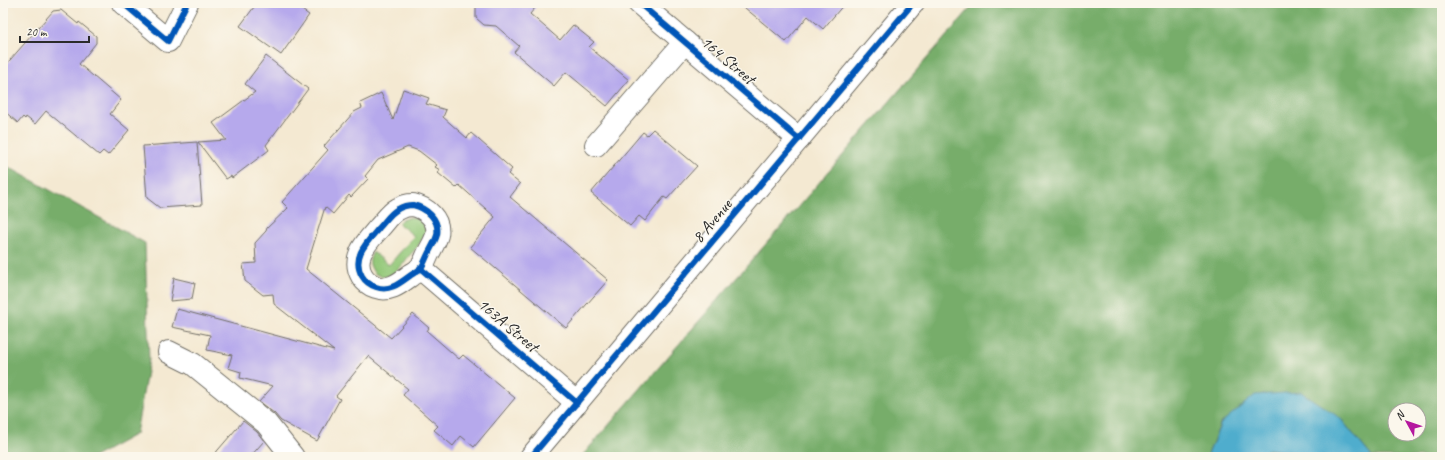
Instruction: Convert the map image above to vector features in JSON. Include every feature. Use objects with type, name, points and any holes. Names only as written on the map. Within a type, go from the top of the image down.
[{"type":"main road","points":[[123,3],[168,41],[187,3]]},
{"type":"main road","name":"164 Street","points":[[639,3],[799,138]]},
{"type":"main road","name":"8 Avenue","points":[[532,457],[913,3]]},
{"type":"main road","points":[[596,145],[685,42]]},
{"type":"main road","name":"163A Street","points":[[420,268],[577,403]]},
{"type":"main road","points":[[169,352],[193,364],[266,423],[293,457]]},
{"type":"green space","points":[[975,3],[1442,3],[1442,457],[1372,457],[1340,418],[1221,422],[1207,457],[581,457]]},
{"type":"green space","points":[[3,164],[145,243],[149,360],[136,434],[94,457],[3,457]]},
{"type":"green space","points":[[411,217],[424,224],[426,229],[422,240],[396,272],[383,277],[376,274],[370,263],[370,258],[373,252],[389,265],[414,236],[398,223],[401,220]]},
{"type":"green space","points":[[1268,449],[1306,454],[1312,457],[1259,457]]},
{"type":"water","points":[[1301,392],[1340,418],[1372,457],[1312,457],[1306,454],[1268,449],[1259,457],[1207,457],[1221,423],[1255,395]]},
{"type":"building","points":[[257,3],[292,3],[309,15],[281,55],[240,26]]},
{"type":"building","points":[[476,3],[539,3],[530,14],[560,40],[573,25],[594,42],[589,47],[629,80],[607,106],[566,72],[554,86],[514,52],[519,46],[496,26],[484,25],[476,18]]},
{"type":"building","points":[[739,3],[845,3],[823,29],[808,16],[786,42]]},
{"type":"building","points":[[61,10],[96,36],[96,43],[79,64],[121,100],[110,114],[129,130],[108,155],[103,151],[99,155],[46,111],[35,124],[26,117],[25,119],[23,117],[18,123],[3,110],[3,68],[53,11]]},
{"type":"building","points":[[266,56],[308,89],[266,145],[269,150],[232,178],[231,176],[226,179],[198,142],[226,140],[213,123],[255,92],[245,84]]},
{"type":"building","points":[[403,89],[429,98],[426,104],[446,110],[443,117],[467,138],[471,133],[512,169],[508,174],[520,184],[510,197],[608,280],[566,328],[470,247],[495,217],[459,185],[456,188],[438,173],[440,170],[435,167],[437,165],[419,151],[408,147],[378,160],[365,176],[368,179],[351,197],[349,195],[333,214],[325,207],[306,269],[391,338],[413,314],[429,328],[427,331],[459,359],[463,355],[515,398],[474,447],[461,436],[453,446],[434,430],[438,426],[403,395],[408,389],[368,356],[336,396],[340,399],[317,441],[281,421],[274,413],[259,402],[273,386],[240,378],[241,372],[228,368],[232,355],[207,350],[210,335],[172,327],[177,309],[334,351],[274,304],[273,294],[263,295],[245,281],[243,264],[256,263],[255,243],[267,228],[288,208],[282,202],[328,150],[324,146],[354,112],[362,108],[360,103],[381,93],[393,120]]},
{"type":"building","points":[[653,129],[697,166],[667,199],[664,197],[645,221],[639,216],[630,226],[591,193],[643,132],[647,135]]},
{"type":"building","points":[[197,142],[202,205],[160,208],[147,198],[143,146]]},
{"type":"building","points":[[174,278],[195,283],[192,299],[170,301]]},
{"type":"building","points":[[243,421],[257,432],[264,441],[250,457],[212,457]]},
{"type":"cycle path","points":[[123,3],[168,41],[187,3]]},
{"type":"cycle path","points":[[639,3],[799,139]]},
{"type":"cycle path","points":[[531,457],[913,3]]},
{"type":"cycle path","points":[[413,205],[418,206],[431,215],[437,229],[437,235],[423,265],[419,270],[390,288],[376,287],[368,283],[362,276],[358,262],[359,256],[365,244],[392,213],[403,206],[413,205]]},
{"type":"cycle path","points":[[420,268],[577,403]]}]
